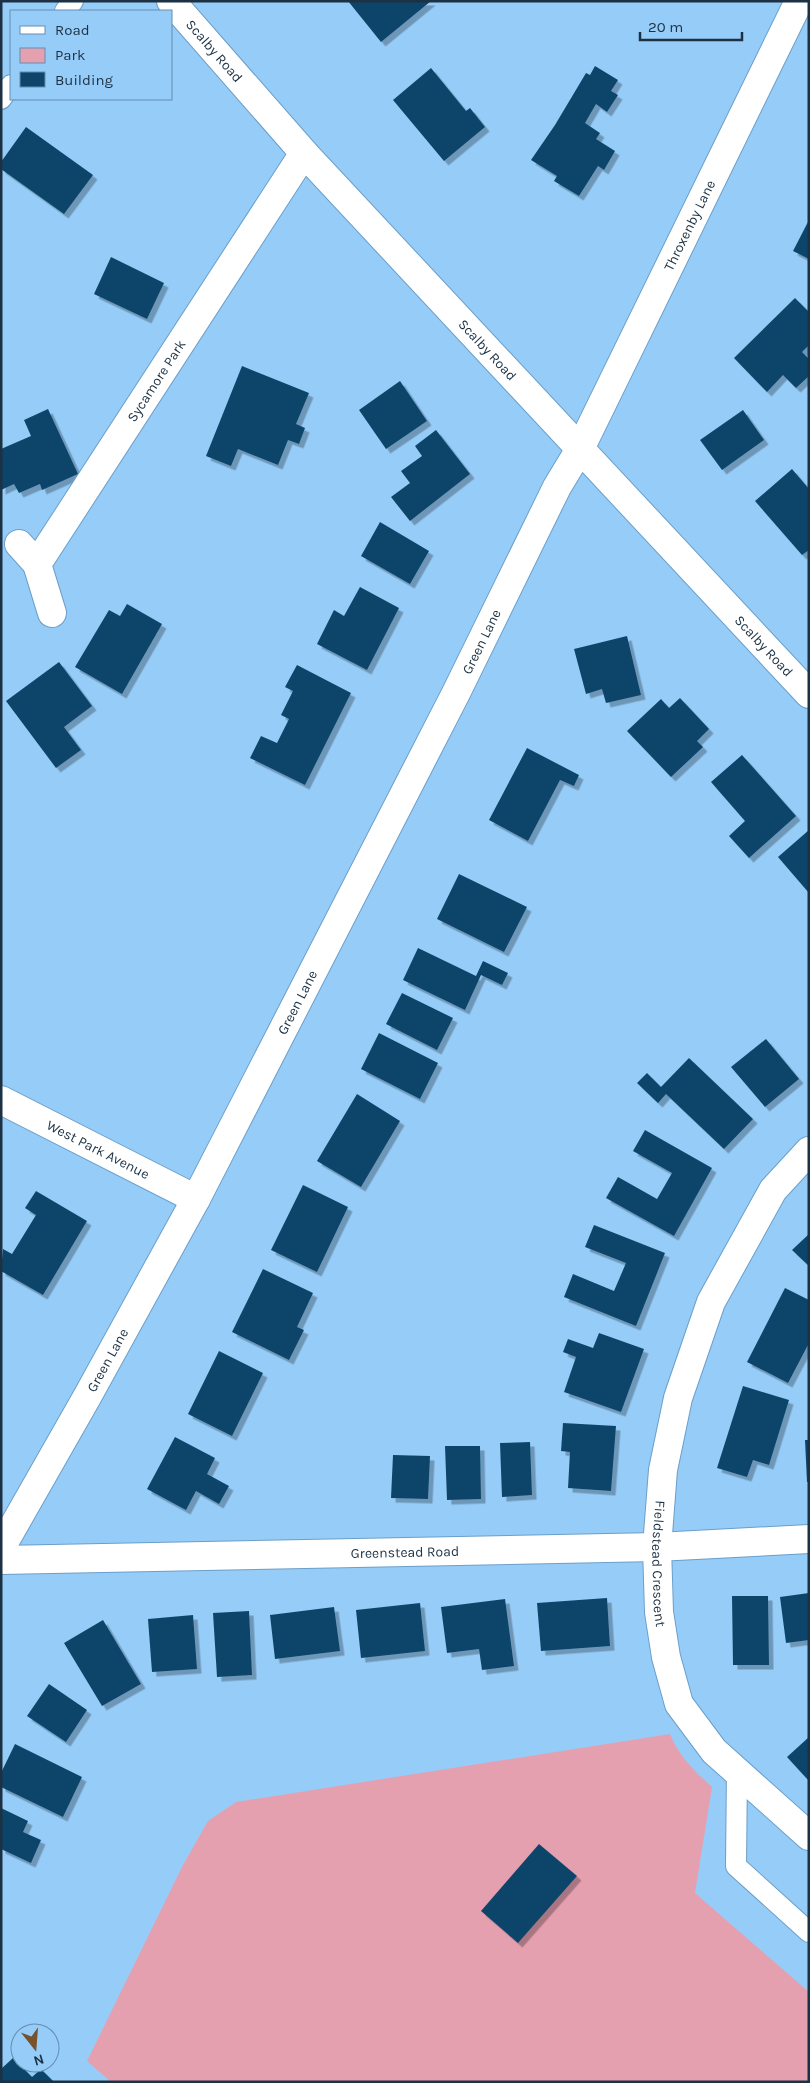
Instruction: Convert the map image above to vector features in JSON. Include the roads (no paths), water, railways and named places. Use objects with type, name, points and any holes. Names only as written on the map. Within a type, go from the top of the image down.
[{"type":"main road","name":"Scalby Road","points":[[171,1],[304,153],[809,694]]},
{"type":"main road","name":"Throxenby Lane","points":[[580,449],[799,1]]},
{"type":"main road","name":"Sycamore Park","points":[[37,564],[304,153]]},
{"type":"main road","name":"Green Lane","points":[[1,1548],[87,1397],[196,1198],[452,702],[557,487],[580,449]]},
{"type":"main road","points":[[19,544],[37,564],[52,613]]},
{"type":"main road","name":"West Park Avenue","points":[[1,1100],[196,1198]]},
{"type":"main road","name":"Fieldstead Crescent","points":[[809,1151],[773,1190],[711,1302],[678,1398],[663,1470],[657,1547],[659,1612],[666,1657],[679,1704],[714,1751],[809,1836]]},
{"type":"main road","name":"Greenstead Road","points":[[1,1560],[657,1547],[809,1539]]},
{"type":"lane","points":[[1,99],[10,86]]},
{"type":"lane","points":[[737,1771],[736,1866],[809,1932]]}]
